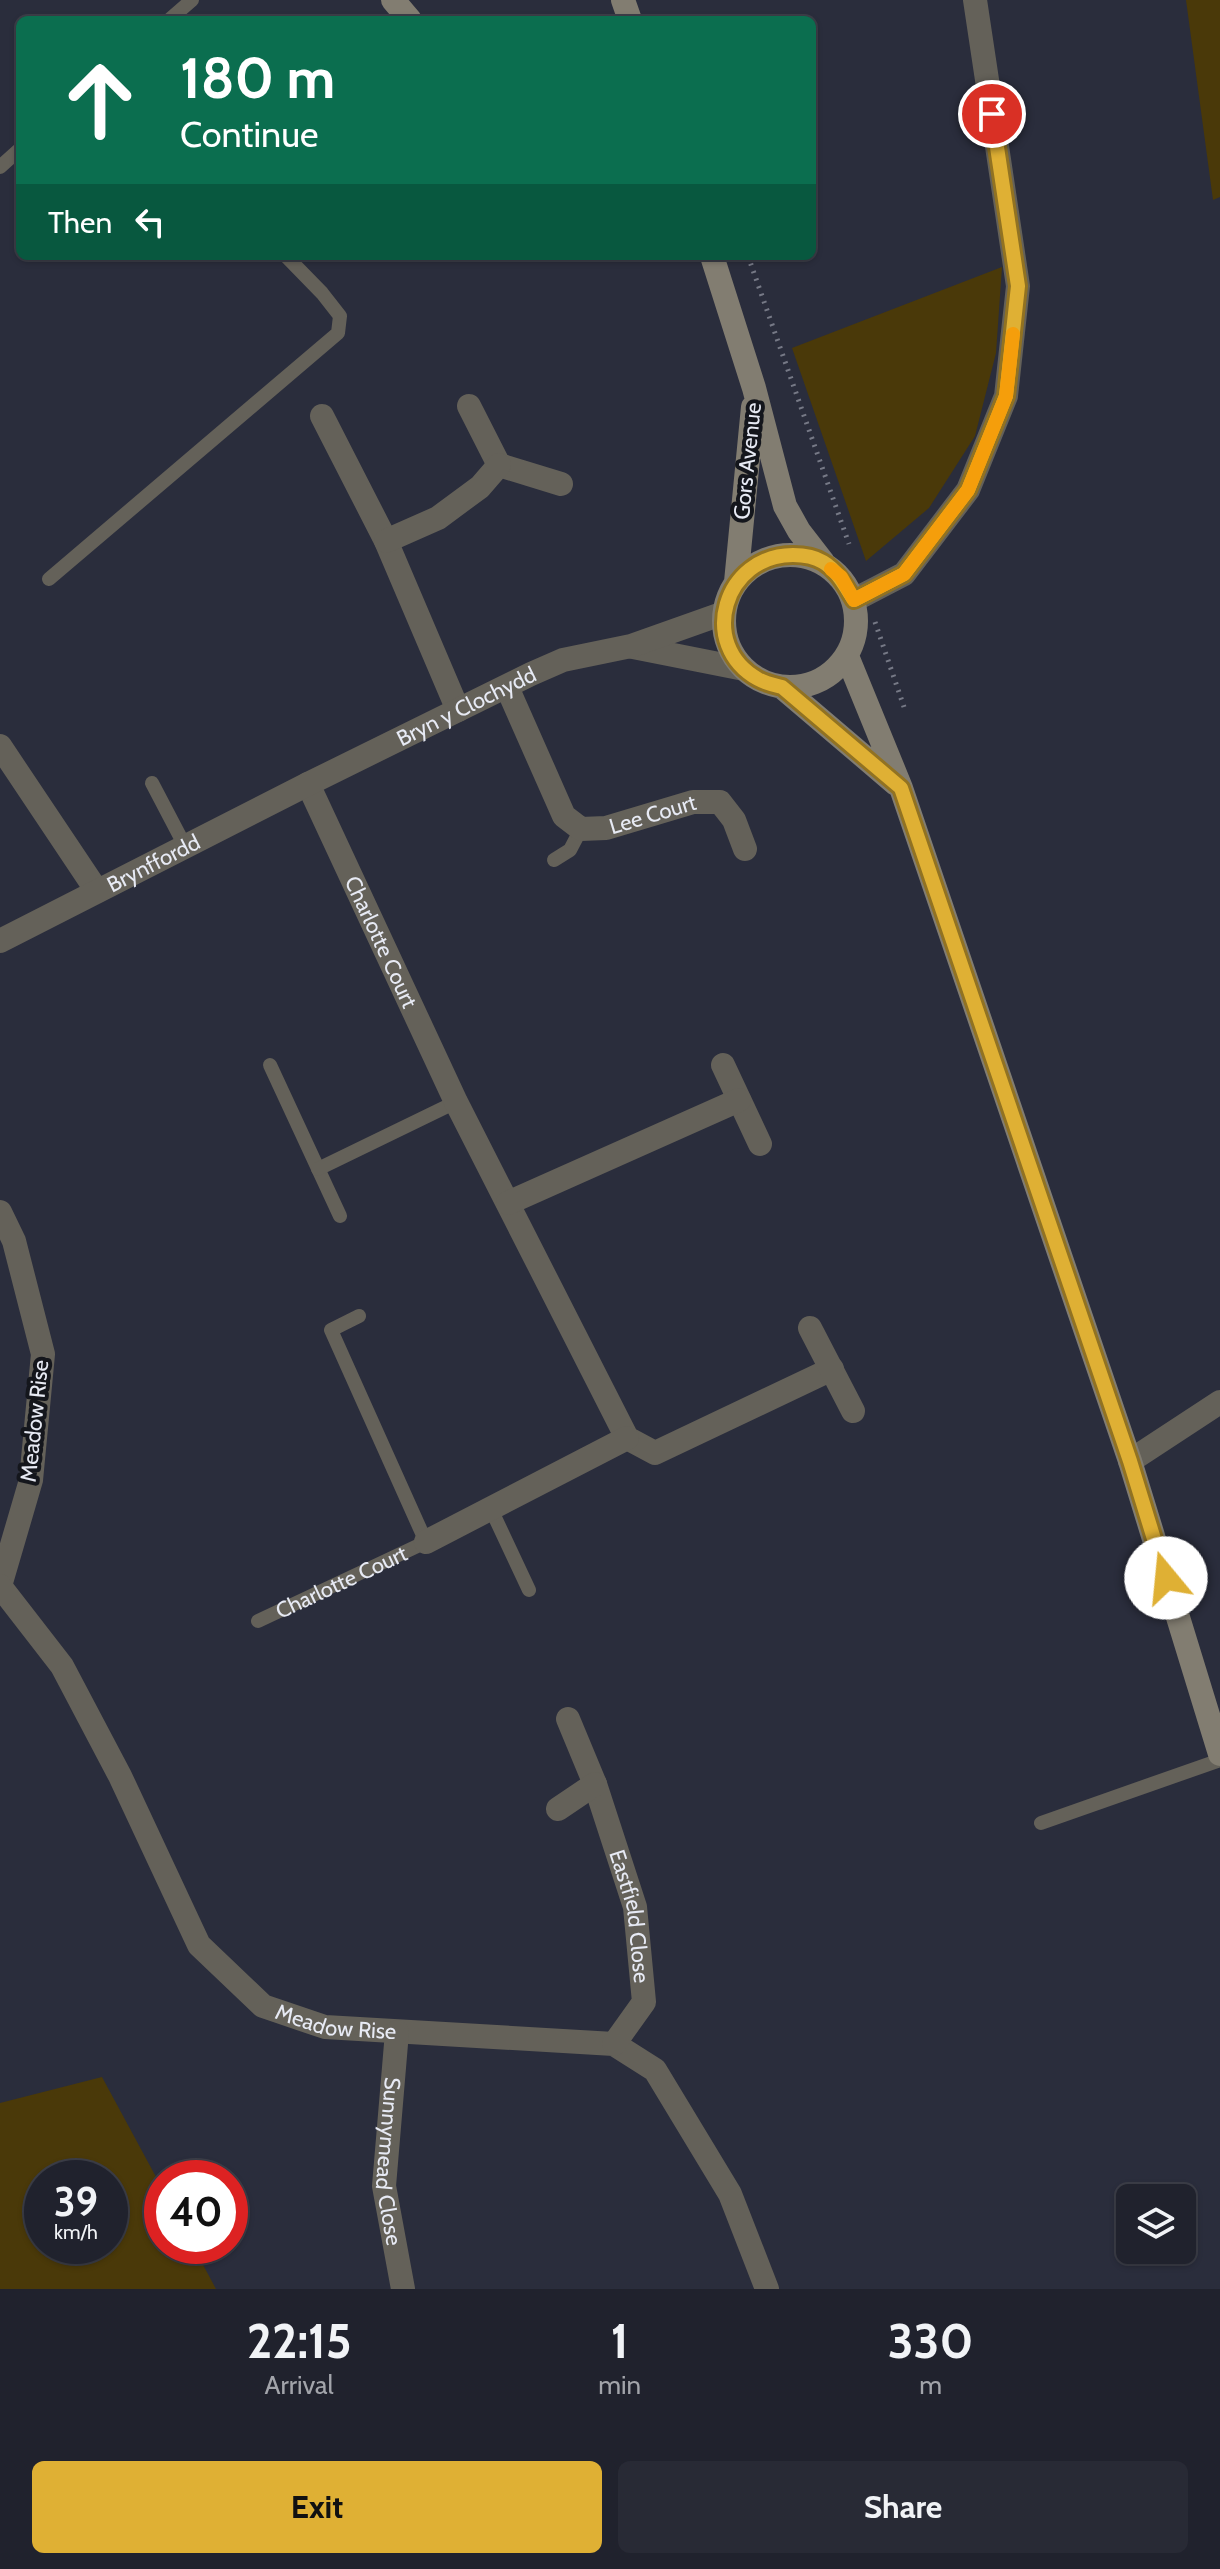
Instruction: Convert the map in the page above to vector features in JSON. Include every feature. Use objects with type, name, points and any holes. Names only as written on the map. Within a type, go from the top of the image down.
[{"type":"street","points":[[393,0],[407,16]]},
{"type":"street","points":[[854,600],[904,574],[968,490],[1006,396],[1018,286],[975,0]]},
{"type":"street","name":"Gors Avenue","points":[[713,260],[754,388],[785,506],[799,531],[823,562]]},
{"type":"street","name":"Gors Avenue","points":[[736,582],[754,388]]},
{"type":"street","points":[[469,406],[499,465],[561,484]]},
{"type":"street","points":[[322,417],[386,541],[458,710]]},
{"type":"street","points":[[386,541],[438,518],[480,487],[499,465]]},
{"type":"street","points":[[782,687],[815,683],[832,673],[847,656],[856,632],[854,600],[841,577],[823,562],[802,555],[779,555],[752,566],[736,582],[724,613],[724,628],[730,650],[744,669],[759,680],[782,687],[901,788]]},
{"type":"street","points":[[631,646],[724,613]]},
{"type":"street","points":[[631,646],[744,669]]},
{"type":"street","name":"Bryn y Clochydd","points":[[308,784],[563,660],[631,646]]},
{"type":"street","points":[[847,656],[901,788],[1130,1461],[1220,1757]]},
{"type":"street","name":"Lee Court","points":[[507,687],[564,816],[581,829],[606,828],[693,802],[720,802],[734,820],[745,849]]},
{"type":"street","points":[[0,746],[97,891]]},
{"type":"street","name":"Brynffordd","points":[[0,941],[308,784]]},
{"type":"street","name":"Charlotte Court","points":[[308,784],[456,1102],[627,1438],[426,1542]]},
{"type":"street","points":[[723,1065],[760,1144]]},
{"type":"street","points":[[508,1203],[739,1100]]},
{"type":"street","name":"Meadow Rise","points":[[0,1212],[14,1241],[43,1354],[31,1480],[0,1586],[62,1666],[120,1776],[199,1945],[263,2006],[325,2027],[614,2044],[655,2070],[730,2194],[767,2289]]},
{"type":"street","points":[[810,1328],[853,1411]]},
{"type":"street","points":[[627,1438],[655,1453],[832,1369]]},
{"type":"street","points":[[1130,1461],[1220,1402]]},
{"type":"street","name":"Eastfield Close","points":[[568,1719],[595,1784],[635,1907],[644,2002],[614,2044]]},
{"type":"street","points":[[558,1809],[595,1784]]},
{"type":"street","name":"Sunnymead Close","points":[[397,2032],[384,2186],[403,2289]]},
{"type":"lane","points":[[174,16],[192,0]]},
{"type":"lane","points":[[0,167],[16,153]]},
{"type":"lane","points":[[49,579],[338,333],[340,316],[290,260]]},
{"type":"lane","points":[[152,783],[185,846]]},
{"type":"lane","name":"Lee Court","points":[[554,860],[570,850],[581,829]]},
{"type":"lane","points":[[270,1065],[340,1216]]},
{"type":"lane","points":[[318,1169],[456,1102]]},
{"type":"lane","name":"Charlotte Court","points":[[258,1621],[426,1542],[331,1330],[359,1316]]},
{"type":"lane","points":[[491,1509],[529,1590]]},
{"type":"lane","points":[[1041,1823],[1220,1757]]},
{"type":"shaded area","points":[[1186,0],[1220,0],[1220,197],[1213,200]]},
{"type":"shaded area","points":[[1002,267],[996,353],[975,436],[929,508],[866,561],[792,348]]},
{"type":"shaded area","points":[[102,2077],[147,2160],[144,2160],[144,2264],[203,2264],[216,2289],[0,2289],[0,2103]]},
{"type":"slow traffic","points":[[831,569],[841,577],[854,600],[904,574],[968,490],[1006,396],[1013,334]]},
{"type":"route","points":[[992,114],[1018,286],[1006,396],[968,490],[904,574],[854,600],[841,577],[823,562],[802,555],[779,555],[752,566],[736,582],[724,613],[724,628],[730,650],[744,669],[759,680],[782,687],[901,788],[1130,1461],[1166,1578]]}]
